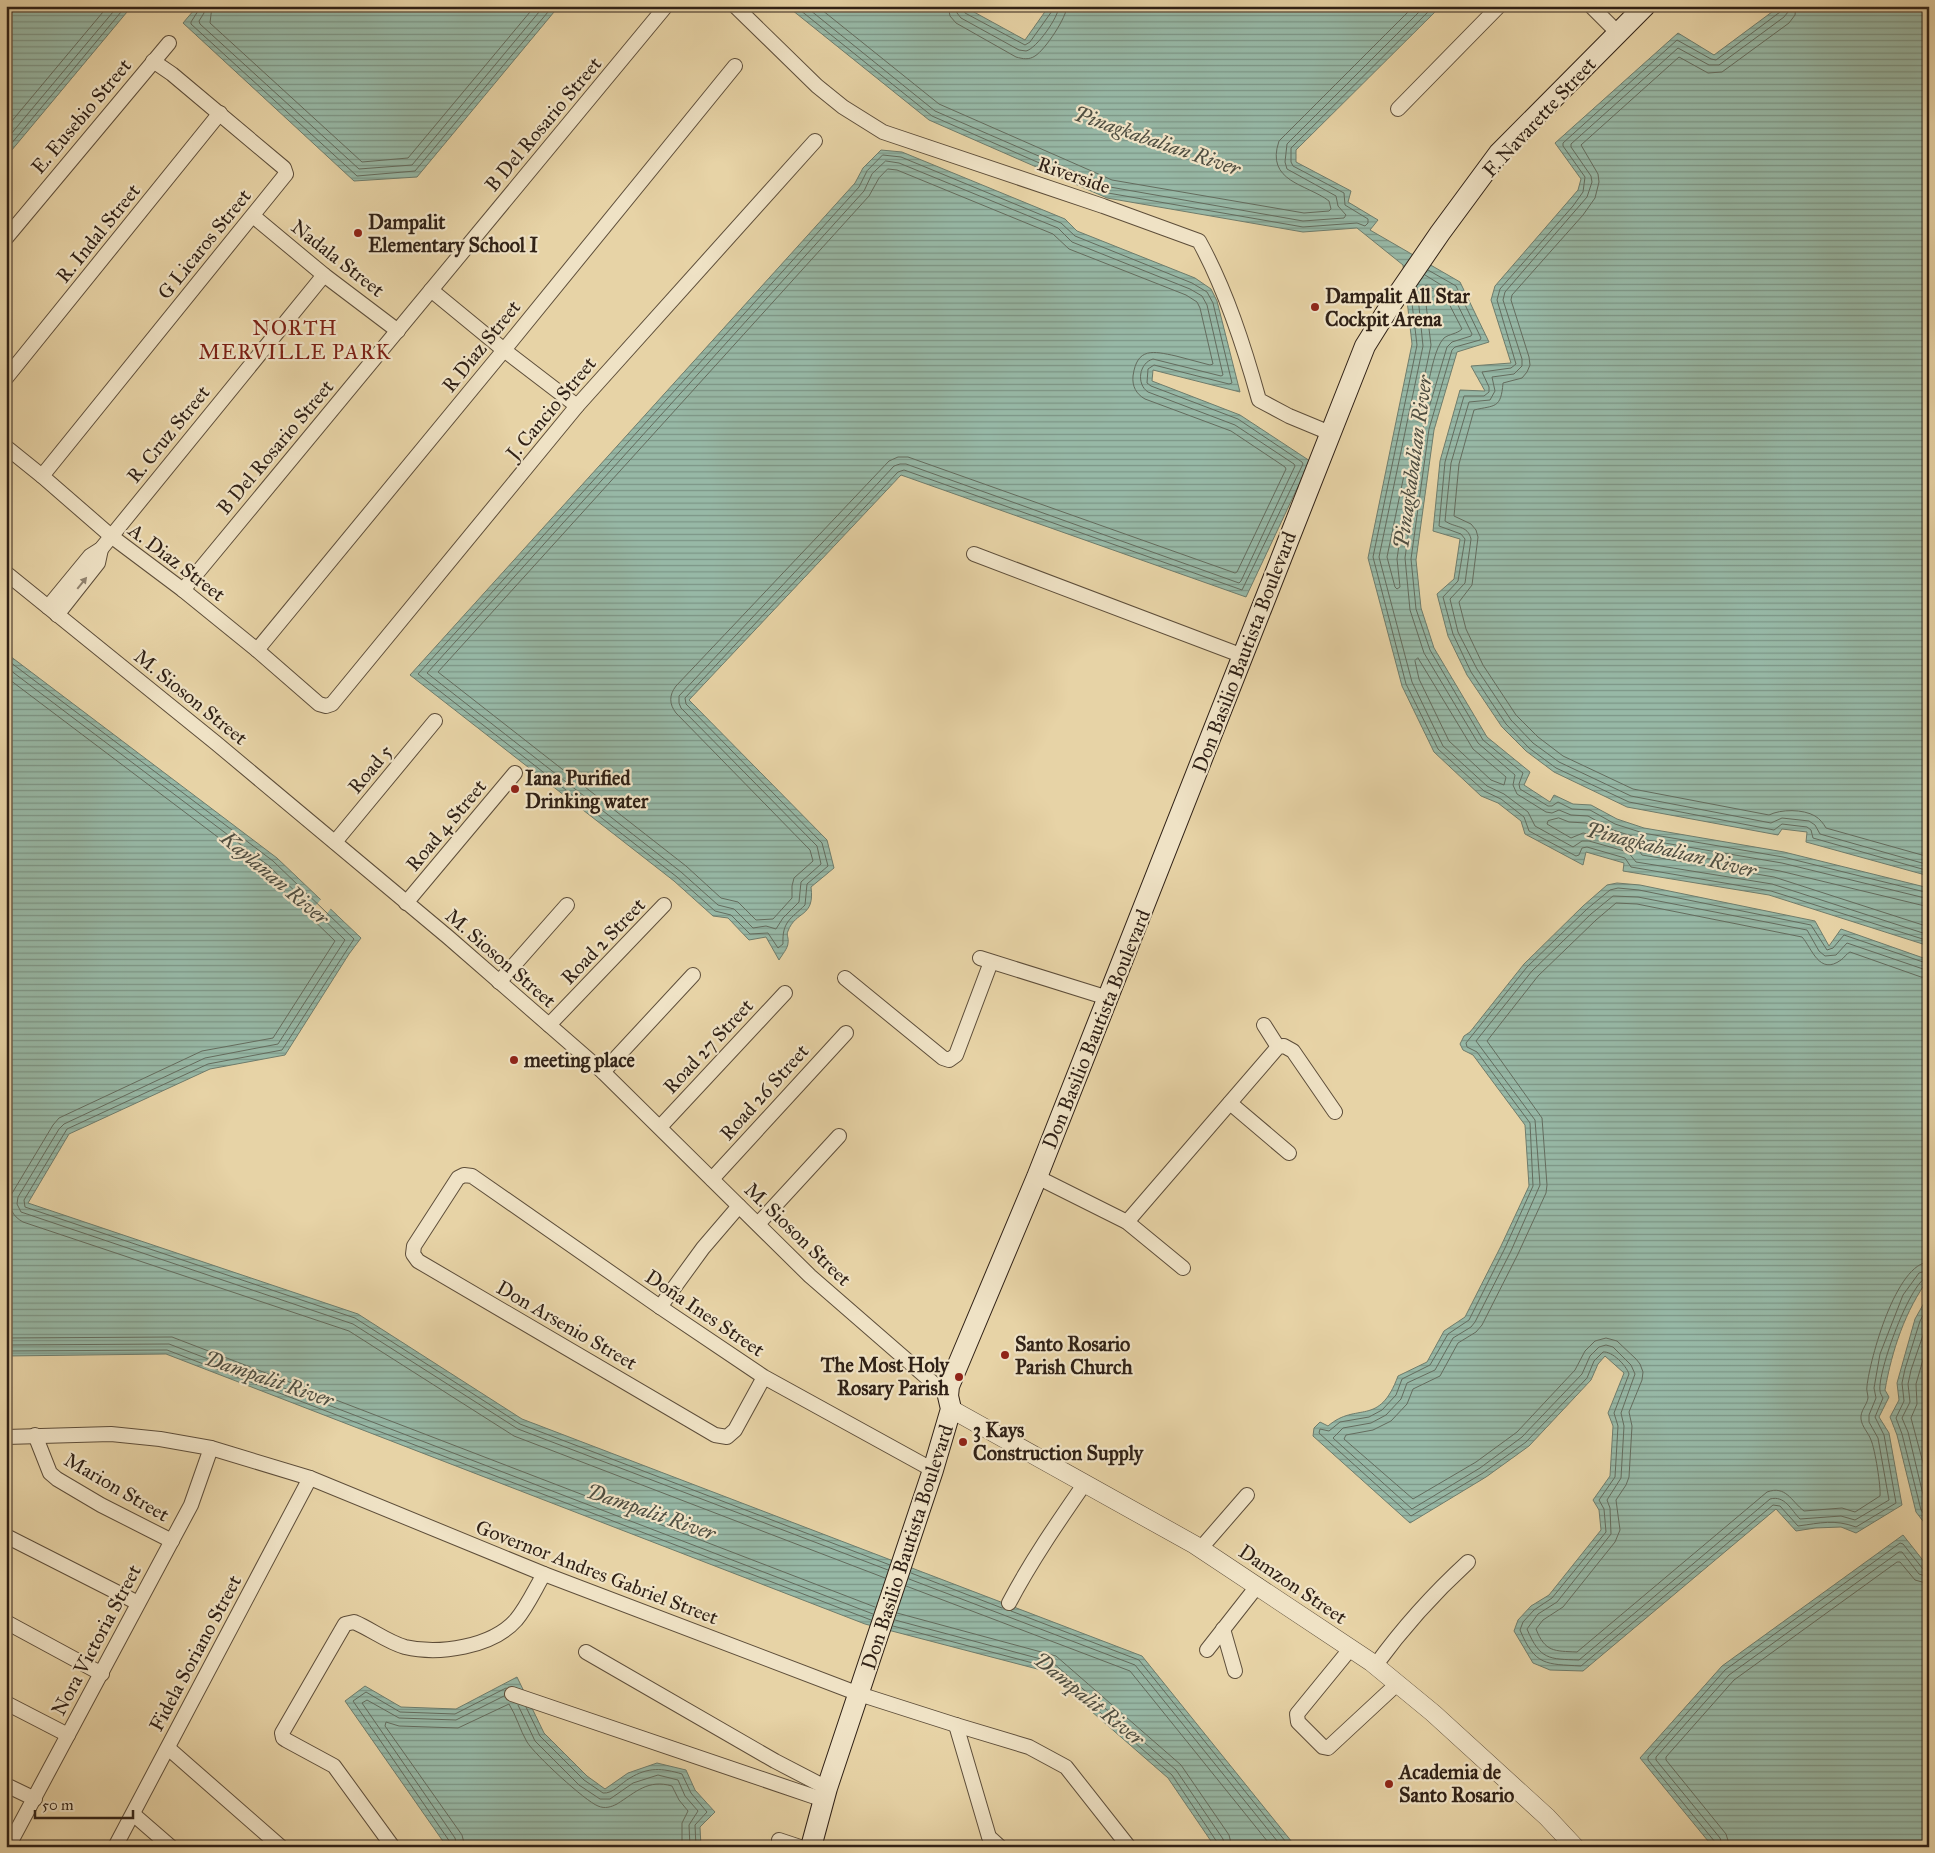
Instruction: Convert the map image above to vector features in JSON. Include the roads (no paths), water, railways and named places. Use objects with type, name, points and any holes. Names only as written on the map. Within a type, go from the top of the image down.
[{"type":"main road","name":"F. Navarette Street","points":[[1440,233],[1499,153],[1645,6]]},
{"type":"main road","name":"Don Basilio Bautista Boulevard","points":[[811,1847],[826,1794],[933,1470],[950,1403],[949,1386],[1006,1246],[1037,1177],[1365,346],[1440,233]]},
{"type":"street","name":"B Del Rosario Street","points":[[183,590],[666,6]]},
{"type":"street","name":"Riverside","points":[[735,6],[817,86],[843,107],[883,132],[1103,206],[1199,241],[1215,270],[1250,368],[1259,400],[1289,416],[1330,433]]},
{"type":"street","points":[[1398,109],[1499,6]]},
{"type":"street","points":[[1591,6],[1619,34]]},
{"type":"street","name":"E. Eusebio Street","points":[[6,238],[168,43]]},
{"type":"street","name":"G Licaros Street","points":[[42,476],[286,174],[286,170],[153,61]]},
{"type":"street","name":"R Diaz Street","points":[[257,650],[735,66]]},
{"type":"street","name":"R. Indal Street","points":[[6,378],[220,114]]},
{"type":"street","name":"J. Cancio Street","points":[[326,706],[332,704],[577,406],[814,141]]},
{"type":"street","name":"Nadala Street","points":[[253,216],[324,275],[398,330]]},
{"type":"street","name":"R. Cruz Street","points":[[52,611],[98,563],[101,549],[111,536],[324,275]]},
{"type":"street","points":[[431,290],[504,350],[577,406]]},
{"type":"street","name":"A. Diaz Street","points":[[6,447],[111,536],[183,590],[257,650],[319,704],[326,706]]},
{"type":"street","points":[[974,554],[1243,656]]},
{"type":"street","name":"M. Sioson Street","points":[[6,573],[335,842],[603,1072],[810,1276],[950,1403]]},
{"type":"street","name":"Road 5","points":[[335,842],[435,721]]},
{"type":"street","name":"Road 4 Street","points":[[406,903],[515,773]]},
{"type":"street","points":[[500,982],[567,905]]},
{"type":"street","name":"Road 2 Street","points":[[549,1025],[664,905]]},
{"type":"street","points":[[845,978],[943,1058],[949,1060],[956,1055],[986,960],[1108,998]]},
{"type":"street","points":[[603,1072],[693,975]]},
{"type":"street","name":"Road 27 Street","points":[[660,1127],[785,993]]},
{"type":"street","points":[[1264,1025],[1278,1047]]},
{"type":"street","name":"Road 26 Street","points":[[712,1179],[846,1033]]},
{"type":"street","points":[[1127,1222],[1278,1047],[1284,1046],[1293,1051],[1334,1112]]},
{"type":"street","points":[[1230,1103],[1289,1153]]},
{"type":"street","points":[[758,1224],[839,1136]]},
{"type":"street","name":"Doña Ines Street","points":[[464,1175],[472,1176],[764,1377],[933,1470]]},
{"type":"street","name":"Don Arsenio Street","points":[[464,1175],[458,1178],[414,1246],[413,1254],[418,1261],[715,1435],[726,1437],[735,1430],[764,1377]]},
{"type":"street","points":[[1037,1177],[1127,1222],[1183,1268]]},
{"type":"street","points":[[660,1307],[703,1248],[740,1206]]},
{"type":"street","name":"Damzon Street","points":[[950,1403],[1200,1548],[1351,1648],[1433,1713],[1547,1817],[1574,1847]]},
{"type":"street","name":"Governor Andres Gabriel Street","points":[[6,1437],[111,1434],[160,1439],[211,1448],[310,1478],[544,1574],[859,1694],[956,1726],[1029,1747],[1066,1767],[1129,1847]]},
{"type":"street","name":"Marion Street","points":[[35,1435],[50,1473],[57,1479],[101,1505],[172,1541]]},
{"type":"street","name":"Nora Victoria Street","points":[[8,1847],[191,1505],[211,1448]]},
{"type":"street","name":"Fidela Soriano Street","points":[[115,1847],[310,1478]]},
{"type":"street","points":[[1009,1603],[1039,1551],[1085,1482]]},
{"type":"street","points":[[1200,1548],[1247,1495]]},
{"type":"street","points":[[6,1536],[138,1604]]},
{"type":"street","points":[[1375,1666],[1403,1628],[1428,1600],[1468,1562]]},
{"type":"street","points":[[393,1847],[334,1766],[286,1740],[283,1738],[282,1733],[345,1624],[354,1622],[405,1647],[437,1650],[465,1647],[480,1642],[507,1628],[523,1610],[544,1574]]},
{"type":"street","points":[[1207,1650],[1258,1585]]},
{"type":"street","points":[[6,1622],[102,1674]]},
{"type":"street","points":[[1223,1629],[1235,1672]]},
{"type":"street","points":[[1351,1648],[1297,1714],[1298,1722],[1323,1747],[1328,1748],[1397,1684]]},
{"type":"street","points":[[586,1652],[775,1762],[826,1794]]},
{"type":"street","points":[[512,1694],[826,1794]]},
{"type":"street","points":[[6,1704],[68,1735]]},
{"type":"street","points":[[956,1726],[990,1837],[1000,1847]]},
{"type":"street","points":[[168,1748],[281,1847]]},
{"type":"street","points":[[6,1784],[35,1799]]},
{"type":"street","points":[[133,1814],[171,1847]]},
{"type":"street","points":[[779,1840],[800,1847]]},
{"type":"water","points":[[6,6],[132,6],[6,157]]},
{"type":"water","points":[[191,6],[559,6],[417,177],[354,181],[183,23],[194,10]]},
{"type":"water","name":"Pinagkabalian River","points":[[787,6],[963,6],[1025,40],[1049,6],[1441,6],[1296,150],[1296,162],[1351,191],[1348,202],[1378,220],[1370,230],[1460,282],[1489,342],[1457,352],[1434,430],[1416,560],[1421,608],[1434,648],[1487,737],[1530,772],[1524,785],[1550,802],[1554,795],[1573,804],[1591,805],[1617,819],[1644,828],[1784,852],[1929,888],[1929,946],[1769,895],[1623,871],[1624,863],[1586,852],[1583,865],[1525,834],[1521,821],[1498,803],[1481,796],[1434,752],[1402,686],[1368,558],[1412,344],[1403,265],[1357,228],[1303,232],[1107,198],[929,120]]},
{"type":"water","points":[[1780,6],[1929,6],[1929,876],[1806,842],[1807,832],[1782,829],[1778,835],[1627,807],[1554,772],[1526,751],[1502,727],[1467,675],[1448,636],[1437,594],[1454,579],[1460,539],[1433,531],[1440,461],[1460,390],[1485,391],[1471,366],[1511,363],[1491,300],[1495,286],[1578,190],[1581,179],[1555,143],[1678,33],[1714,55]]},
{"type":"water","points":[[881,150],[902,152],[1065,219],[1077,231],[1195,278],[1211,289],[1217,301],[1240,392],[1153,370],[1152,381],[1240,415],[1310,461],[1246,597],[901,475],[689,700],[827,840],[834,868],[811,887],[808,909],[791,924],[787,932],[787,947],[779,960],[766,937],[749,940],[728,918],[713,916],[674,881],[410,675],[855,183],[863,168]]},
{"type":"water","points":[[6,653],[277,858],[361,938],[285,1055],[210,1069],[69,1134],[28,1203],[358,1314],[522,1419],[1142,1656],[1296,1847],[1215,1847],[1168,1778],[1045,1671],[865,1624],[166,1354],[6,1356]]},
{"type":"water","points":[[1617,883],[1640,885],[1815,921],[1829,946],[1841,929],[1929,960],[1929,1278],[1906,1317],[1891,1360],[1885,1390],[1889,1397],[1879,1417],[1889,1433],[1902,1505],[1856,1533],[1841,1527],[1796,1531],[1776,1509],[1583,1671],[1550,1670],[1533,1663],[1514,1631],[1518,1620],[1531,1606],[1549,1595],[1601,1530],[1599,1510],[1593,1500],[1610,1476],[1613,1426],[1608,1413],[1624,1373],[1605,1356],[1598,1364],[1591,1380],[1529,1446],[1486,1477],[1410,1523],[1313,1436],[1314,1428],[1320,1422],[1328,1426],[1348,1415],[1375,1408],[1383,1402],[1391,1392],[1398,1376],[1427,1362],[1444,1331],[1465,1317],[1529,1186],[1525,1125],[1473,1055],[1463,1050],[1460,1044],[1464,1036],[1470,1032],[1524,964],[1607,885]]},
{"type":"water","points":[[1929,1294],[1929,1529],[1916,1512],[1897,1435],[1890,1417],[1899,1400],[1897,1383],[1915,1319]]},
{"type":"water","points":[[1903,1535],[1929,1568],[1929,1847],[1713,1847],[1640,1758],[1722,1666]]},
{"type":"water","points":[[517,1677],[544,1733],[587,1776],[605,1789],[628,1773],[657,1763],[686,1770],[695,1790],[715,1812],[700,1827],[701,1847],[447,1847],[345,1701],[365,1686],[401,1707],[456,1709]]},
{"type":"place","name":"Dampalit Elementary School I","points":[[358,233]]},
{"type":"place","name":"Dampalit All Star Cockpit Arena","points":[[1315,307]]},
{"type":"place","name":"Iana Purified Drinking water","points":[[515,789]]},
{"type":"place","name":"meeting place","points":[[514,1060]]},
{"type":"place","name":"Santo Rosario Parish Church","points":[[1005,1355]]},
{"type":"place","name":"The Most Holy Rosary Parish","points":[[959,1377]]},
{"type":"place","name":"3 Kays Construction Supply","points":[[963,1442]]},
{"type":"place","name":"Academia de Santo Rosario","points":[[1389,1784]]},
{"type":"district","name":"NORTH MERVILLE PARK","points":[[295,340]]},
{"type":"water label","name":"Kaylanan River","points":[[275,878]]},
{"type":"water label","name":"Dampalit River","points":[[269,1379]]},
{"type":"water label","name":"Dampalit River","points":[[651,1512]]},
{"type":"water label","name":"Dampalit River","points":[[1089,1699]]}]
